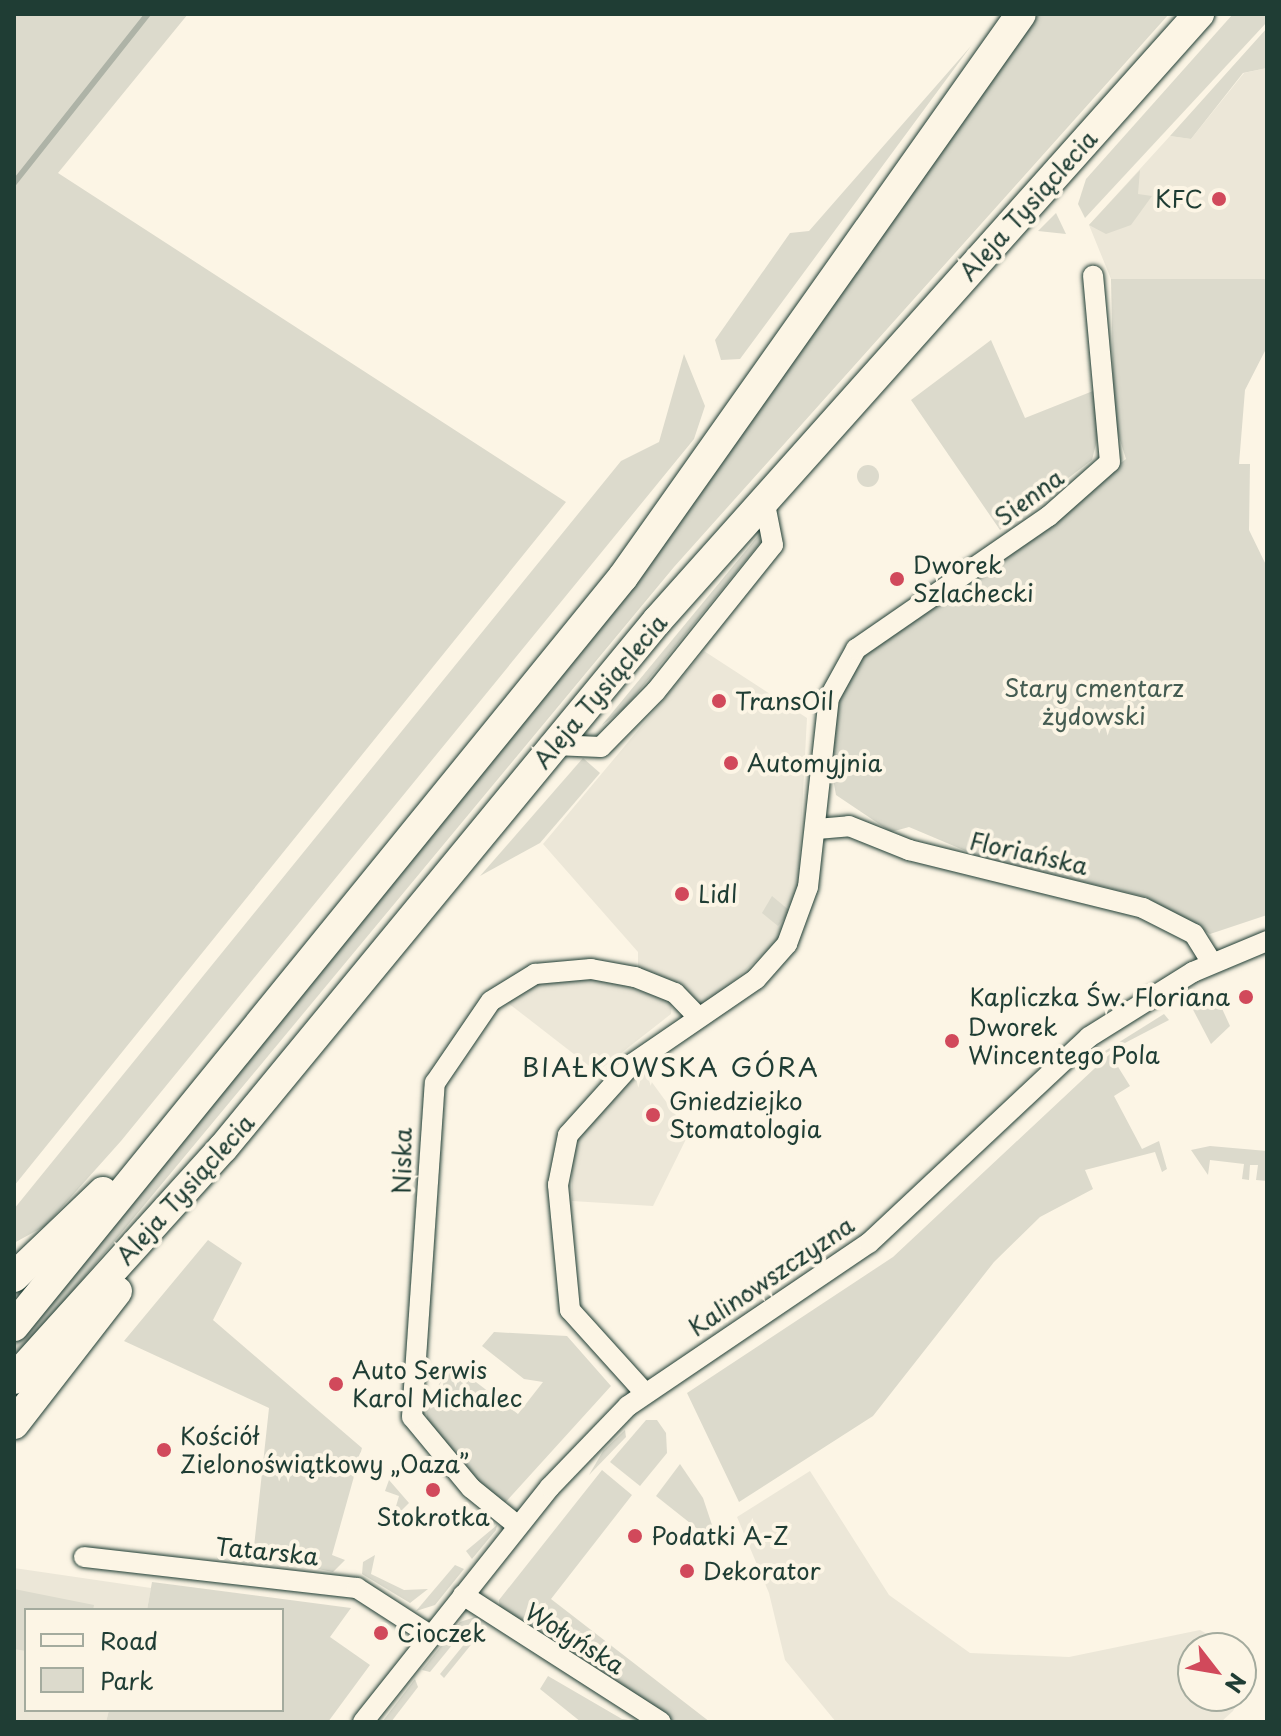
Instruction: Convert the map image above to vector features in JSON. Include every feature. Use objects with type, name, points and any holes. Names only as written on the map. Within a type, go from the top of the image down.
[{"type":"main road","name":"Aleja Tysiąclecia","points":[[14,1326],[623,577],[1021,14]]},
{"type":"main road","name":"Aleja Tysiąclecia","points":[[14,1379],[223,1148],[554,745],[764,499],[1199,14]]},
{"type":"main road","points":[[14,1277],[202,1096]]},
{"type":"main road","points":[[14,1424],[223,1148]]},
{"type":"street","name":"Sienna","points":[[817,829],[822,729],[856,649],[1049,516],[1110,462],[1093,276]]},
{"type":"street","points":[[554,745],[601,747],[648,700],[773,545],[764,499]]},
{"type":"street","name":"Floriańska","points":[[817,829],[849,826],[909,850],[1143,908],[1194,934],[1212,963]]},
{"type":"street","points":[[645,1393],[572,1318],[558,1185],[562,1150],[603,1090],[698,1017],[756,979],[787,944],[808,887],[817,829]]},
{"type":"street","name":"Kalinowszczyzna","points":[[363,1722],[518,1526],[645,1393],[869,1243],[1089,1037],[1212,963],[1267,941]]},
{"type":"street","name":"Niska","points":[[518,1526],[471,1488],[412,1417],[435,1083],[491,1001],[535,974],[591,969],[635,977],[675,993],[698,1017]]},
{"type":"street","name":"Tatarska","points":[[84,1557],[345,1585],[430,1635]]},
{"type":"street","name":"Wołyńska","points":[[463,1595],[661,1722]]},
{"type":"shaded area","points":[[1267,68],[1267,279],[1111,279],[1089,225],[1170,136],[1191,139],[1244,73]]},
{"type":"shaded area","points":[[704,651],[807,718],[798,887],[780,939],[701,1010],[638,969],[638,952],[543,844]]},
{"type":"shaded area","points":[[593,974],[672,1002],[671,1014],[597,1072],[503,999],[545,978]]},
{"type":"shaded area","points":[[640,1066],[689,1133],[653,1206],[572,1201],[572,1151],[592,1113]]},
{"type":"shaded area","points":[[810,1471],[889,1595],[970,1653],[1069,1657],[1177,1635],[1177,1712],[1232,1712],[1221,1722],[836,1722],[785,1660],[769,1593],[737,1517]]},
{"type":"shaded area","points":[[14,1568],[151,1588],[147,1608],[24,1608],[24,1712],[108,1712],[106,1722],[14,1722]]},
{"type":"green space","points":[[14,14],[188,14],[58,173],[566,502],[14,1186]]},
{"type":"green space","points":[[1039,14],[1169,14],[674,567],[14,1362],[14,1346],[623,601]]},
{"type":"green space","points":[[1233,14],[1267,14],[1267,22],[1085,218],[1078,204],[1086,179]]},
{"type":"green space","points":[[1267,28],[1267,68],[1243,73],[1191,139],[1170,136]]},
{"type":"green space","points":[[971,46],[740,359],[721,360],[715,340],[790,233],[809,231]]},
{"type":"green space","points":[[1140,170],[1138,194],[1152,196],[1131,225],[1106,234],[1089,225]]},
{"type":"green space","points":[[1056,213],[1066,234],[1038,231]]},
{"type":"green space","name":"Stary cmentarz żydowski","points":[[1111,279],[1267,279],[1267,347],[1245,390],[1239,464],[1250,464],[1249,530],[1267,567],[1267,915],[1210,934],[1146,897],[980,857],[909,827],[891,832],[836,795],[830,762],[829,722],[863,653],[1126,459],[1114,421]]},
{"type":"green space","points":[[991,340],[1025,418],[1093,391],[1098,436],[1092,460],[1000,530],[911,400]]},
{"type":"green space","points":[[684,354],[705,406],[694,439],[121,1141],[45,1226],[14,1243],[14,1209],[621,461],[659,442]]},
{"type":"green space","points":[[868,465],[879,476],[868,487],[857,476]]},
{"type":"green space","points":[[762,531],[760,543],[624,709],[602,725]]},
{"type":"green space","points":[[583,758],[600,773],[540,843],[480,876]]},
{"type":"green space","points":[[772,896],[790,911],[778,926],[762,913]]},
{"type":"green space","points":[[1200,992],[1219,1002],[1230,1026],[1211,1044],[1189,1002]]},
{"type":"green space","points":[[1164,1014],[1169,1020],[1097,1056]]},
{"type":"green space","points":[[1110,1054],[1130,1086],[1114,1096],[1142,1149],[1159,1141],[1167,1169],[1162,1172],[1155,1152],[1085,1170],[1093,1189],[1040,1217],[994,1262],[873,1416],[739,1502],[687,1393],[893,1257]]},
{"type":"green space","points":[[1210,1146],[1267,1151],[1267,1181],[1256,1180],[1258,1165],[1250,1165],[1249,1180],[1242,1179],[1244,1164],[1210,1160],[1208,1175],[1191,1150]]},
{"type":"green space","points":[[208,1240],[242,1263],[213,1320],[362,1448],[332,1555],[345,1560],[333,1572],[253,1556],[269,1408],[124,1341]]},
{"type":"green space","points":[[494,1332],[567,1336],[611,1386],[502,1506],[428,1427],[426,1408],[448,1368],[479,1361],[468,1376],[518,1414],[543,1382],[524,1379],[482,1346]]},
{"type":"green space","points":[[646,1420],[657,1420],[666,1433],[667,1453],[640,1486],[610,1462]]},
{"type":"green space","points":[[625,1430],[626,1437],[589,1475],[603,1451]]},
{"type":"green space","points":[[680,1464],[703,1498],[719,1546],[656,1496]]},
{"type":"green space","points":[[602,1470],[632,1495],[551,1599],[710,1722],[675,1722],[500,1613],[499,1600]]},
{"type":"green space","points":[[389,1480],[409,1503],[392,1520],[399,1496],[385,1491]]},
{"type":"green space","points":[[497,1525],[496,1530],[472,1559],[466,1551]]},
{"type":"green space","points":[[375,1555],[371,1574],[404,1590],[428,1589],[410,1603],[362,1574],[363,1562]]},
{"type":"green space","points":[[455,1565],[464,1569],[435,1605],[416,1611]]},
{"type":"green space","points":[[152,1582],[351,1608],[330,1637],[370,1665],[328,1722],[106,1722],[108,1712],[284,1712],[284,1608],[147,1608]]},
{"type":"green space","points":[[14,1589],[94,1605],[93,1608],[24,1608],[24,1651],[14,1649]]},
{"type":"green space","points":[[475,1617],[430,1672],[422,1670],[460,1622]]},
{"type":"green space","points":[[479,1626],[483,1630],[444,1678],[440,1674]]},
{"type":"green space","points":[[548,1676],[622,1719],[641,1722],[581,1722],[540,1689]]},
{"type":"green space","points":[[415,1679],[418,1687],[391,1722],[382,1722]]},
{"type":"waterway","points":[[14,183],[148,14]]},
{"type":"place","name":"KFC","points":[[1219,199]]},
{"type":"place","name":"Dworek Szlachecki","points":[[897,579]]},
{"type":"place","name":"TransOil","points":[[719,701]]},
{"type":"place","name":"Automyjnia","points":[[731,763]]},
{"type":"place","name":"Lidl","points":[[682,894]]},
{"type":"place","name":"Kapliczka Św. Floriana","points":[[1246,997]]},
{"type":"place","name":"Dworek Wincentego Pola","points":[[952,1041]]},
{"type":"place","name":"Gniedziejko Stomatologia","points":[[653,1115]]},
{"type":"place","name":"Auto Serwis Karol Michalec","points":[[336,1384]]},
{"type":"place","name":"Kościół Zielonoświątkowy „Oaza”","points":[[164,1450]]},
{"type":"place","name":"Stokrotka","points":[[433,1490]]},
{"type":"place","name":"Podatki A-Z","points":[[635,1536]]},
{"type":"place","name":"Dekorator","points":[[687,1571]]},
{"type":"place","name":"Cioczek","points":[[381,1633]]},
{"type":"district","name":"BIAŁKOWSKA GÓRA","points":[[671,1067]]}]
